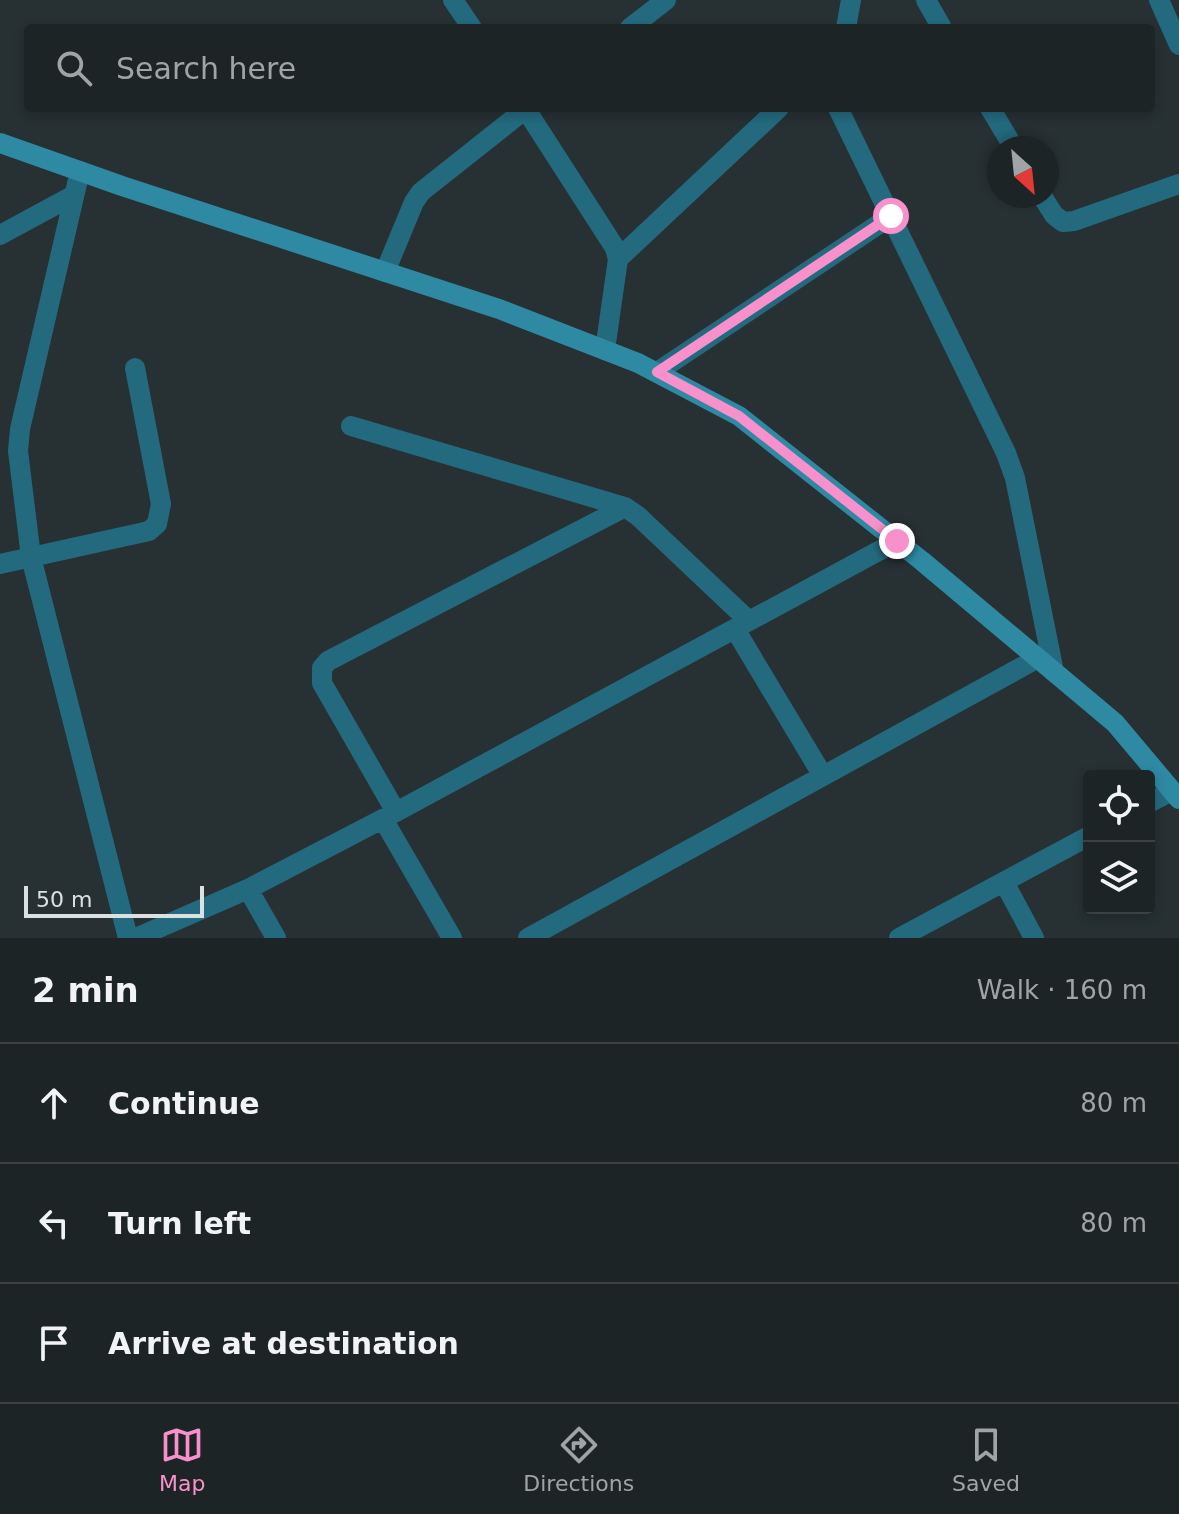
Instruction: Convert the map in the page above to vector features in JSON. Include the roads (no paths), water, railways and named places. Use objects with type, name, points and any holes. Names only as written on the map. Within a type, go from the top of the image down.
[{"type":"street","points":[[453,0],[469,24]]},
{"type":"street","points":[[635,24],[666,0]]},
{"type":"street","points":[[847,24],[851,0]]},
{"type":"street","points":[[926,0],[940,24]]},
{"type":"street","points":[[1159,0],[1179,45]]},
{"type":"street","points":[[385,272],[421,192],[520,112]]},
{"type":"street","points":[[528,112],[610,238],[618,259],[605,350]]},
{"type":"street","points":[[618,259],[775,112]]},
{"type":"street","points":[[840,112],[1006,453],[1015,478],[1054,672]]},
{"type":"street","points":[[992,112],[1007,136]]},
{"type":"street","points":[[0,143],[499,309],[657,372],[739,416],[897,541],[1115,723],[1176,795],[1155,801]]},
{"type":"street","points":[[80,171],[20,429],[18,451],[31,557],[128,938]]},
{"type":"street","points":[[1050,208],[1063,222],[1074,221],[1179,184]]},
{"type":"street","points":[[0,235],[74,195]]},
{"type":"street","points":[[657,372],[891,216]]},
{"type":"street","points":[[0,564],[149,531],[157,524],[161,504],[135,368]]},
{"type":"street","points":[[351,426],[625,507],[638,516],[742,625],[823,776]]},
{"type":"street","points":[[452,938],[322,683],[322,668],[328,661],[625,507]]},
{"type":"street","points":[[136,938],[248,889],[390,815],[897,541]]},
{"type":"street","points":[[528,938],[1038,658]]},
{"type":"street","points":[[899,938],[1083,839]]},
{"type":"street","points":[[1004,882],[1034,938]]},
{"type":"street","points":[[248,889],[276,938]]}]
